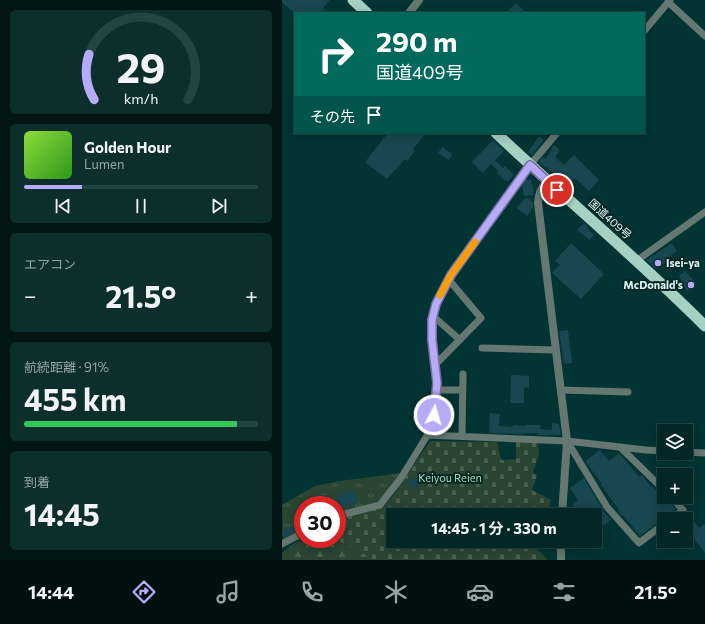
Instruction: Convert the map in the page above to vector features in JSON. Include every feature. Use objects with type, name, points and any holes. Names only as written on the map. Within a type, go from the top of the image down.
[{"type":"highway","points":[[353,0],[366,12]]},
{"type":"highway","name":"国道409号","points":[[497,134],[705,326]]},
{"type":"street","points":[[410,12],[419,0]]},
{"type":"street","points":[[645,30],[669,1],[705,36]]},
{"type":"street","points":[[346,513],[380,504],[401,478],[433,426],[437,383],[432,340],[433,316],[436,304],[449,280],[530,165],[556,134]]},
{"type":"street","points":[[547,181],[541,188],[538,203],[567,441],[562,508]]},
{"type":"street","points":[[636,261],[705,212]]},
{"type":"street","points":[[435,365],[481,318],[449,280]]},
{"type":"street","points":[[433,316],[460,340]]},
{"type":"street","points":[[482,348],[556,350]]},
{"type":"street","points":[[462,374],[462,436]]},
{"type":"street","points":[[437,390],[462,390]]},
{"type":"street","points":[[561,390],[628,392]]},
{"type":"street","points":[[427,435],[567,441],[657,450]]},
{"type":"street","points":[[567,441],[608,507],[639,543],[657,529]]},
{"type":"street","points":[[620,447],[657,483]]},
{"type":"street","points":[[693,452],[705,452]]},
{"type":"street","points":[[678,504],[684,510],[681,512]]},
{"type":"street","points":[[282,543],[294,537]]},
{"type":"street","points":[[561,548],[561,560]]},
{"type":"green space","name":"Keiyou Reien","points":[[430,441],[497,442],[501,460],[516,459],[516,442],[538,442],[539,454],[533,472],[537,476],[532,490],[551,500],[548,508],[386,508],[386,548],[537,548],[548,560],[375,560],[346,544],[346,517],[385,506]]},
{"type":"green space","points":[[401,473],[378,502],[346,511],[346,496],[298,496],[315,486],[340,481]]},
{"type":"green space","points":[[294,498],[294,535],[283,541],[282,505]]},
{"type":"green space","points":[[294,543],[294,548],[346,548],[346,544],[375,560],[282,560],[282,553]]},
{"type":"building","points":[[282,0],[330,0],[323,8],[327,12],[294,13],[282,2]]},
{"type":"building","points":[[516,3],[525,12],[507,12]]},
{"type":"building","points":[[387,134],[425,134],[413,149],[415,151],[407,161],[405,159],[387,179],[365,162]]},
{"type":"building","points":[[539,136],[544,140],[532,155],[528,152]]},
{"type":"building","points":[[493,140],[504,151],[495,160],[503,168],[505,166],[514,175],[507,182],[497,173],[499,171],[491,164],[483,173],[472,162]]},
{"type":"building","points":[[554,145],[560,150],[555,157],[564,165],[574,155],[599,180],[589,191],[575,178],[567,186],[547,167],[546,168],[539,162],[543,157],[545,159]]},
{"type":"building","points":[[442,147],[452,154],[449,160],[438,153]]},
{"type":"building","points":[[531,179],[534,195],[524,196],[522,185],[525,180]]},
{"type":"building","points":[[526,197],[533,202],[533,208],[527,216],[517,208]]},
{"type":"building","points":[[584,223],[594,235],[590,240],[577,230]]},
{"type":"building","points":[[571,243],[604,274],[581,299],[552,273],[560,265],[555,261]]},
{"type":"building","points":[[672,243],[677,251],[665,260],[667,262],[656,269],[646,260]]},
{"type":"building","points":[[685,271],[697,284],[687,291],[680,282],[682,281],[679,276]]},
{"type":"building","points":[[568,330],[572,363],[564,364],[559,331]]},
{"type":"building","points":[[511,375],[529,376],[529,388],[524,387],[524,403],[510,403]]},
{"type":"building","points":[[490,413],[500,414],[499,426],[513,427],[513,425],[541,425],[540,429],[552,430],[552,423],[559,424],[561,435],[537,435],[537,433],[489,433]]},
{"type":"building","points":[[600,450],[609,461],[619,453],[639,477],[642,475],[651,487],[652,486],[657,491],[657,504],[671,504],[676,509],[672,512],[657,512],[657,523],[640,536],[618,511],[619,510],[601,485],[602,484],[585,461]]},
{"type":"building","points":[[426,473],[430,479],[412,489],[407,481],[413,478],[414,480]]},
{"type":"building","points":[[584,478],[602,508],[574,508],[572,505],[578,500],[570,488]]},
{"type":"building","points":[[353,490],[358,503],[349,507],[349,505],[346,506],[346,496],[337,496]]},
{"type":"building","points":[[602,508],[611,520],[602,526],[602,517],[605,515],[602,515]]},
{"type":"building","points":[[693,520],[699,528],[705,524],[705,553],[693,537]]},
{"type":"building","points":[[293,526],[294,528],[294,532],[283,538],[282,531]]},
{"type":"slow traffic","points":[[440,295],[451,275],[475,242]]},
{"type":"place","name":"Isei-ya","points":[[658,263]]},
{"type":"place","name":"McDonald's","points":[[691,285]]},
{"type":"route","points":[[434,415],[437,383],[432,340],[432,320],[436,304],[451,275],[530,165],[557,190]]}]
